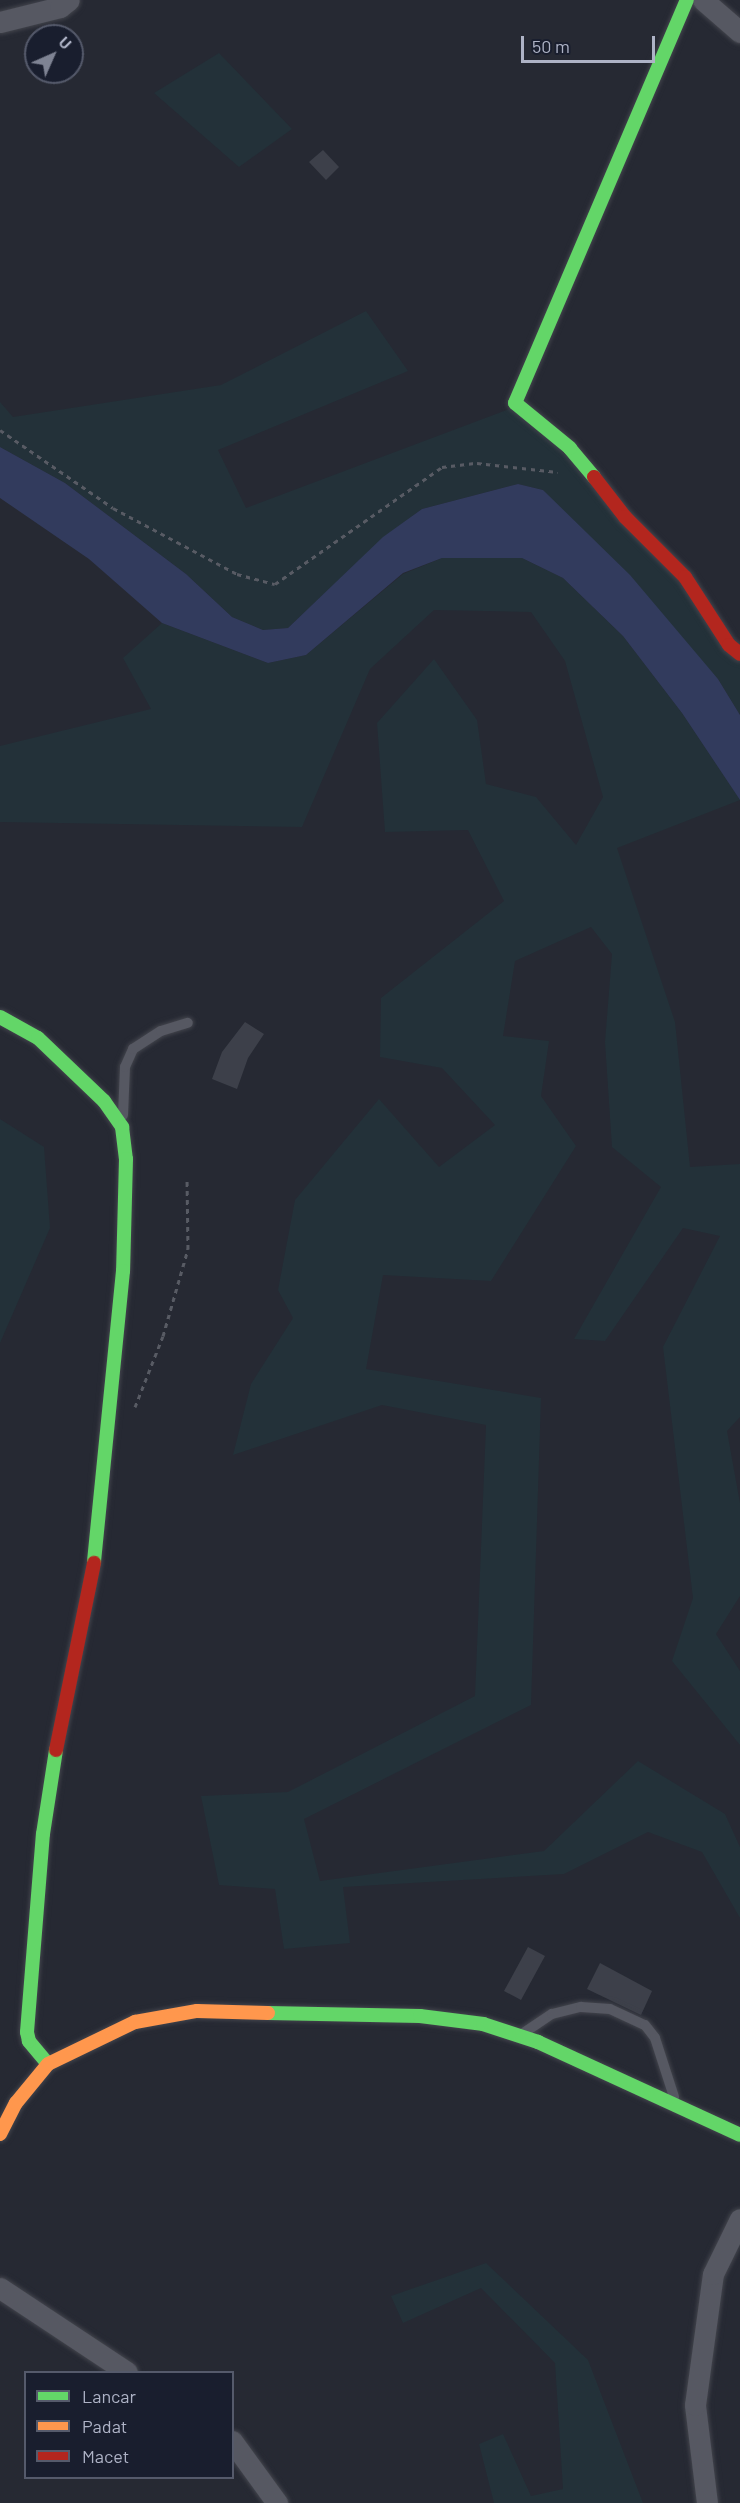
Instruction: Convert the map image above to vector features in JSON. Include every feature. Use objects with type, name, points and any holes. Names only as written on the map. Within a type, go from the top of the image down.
[{"type":"street","points":[[0,22],[60,7],[69,0]]},
{"type":"street","points":[[687,0],[516,398],[518,408],[562,441],[625,518],[686,577],[729,645],[740,654]]},
{"type":"street","points":[[703,0],[740,32]]},
{"type":"street","points":[[0,1017],[38,1038],[104,1101],[122,1127],[126,1159],[123,1271],[92,1583],[50,1779],[27,2032],[29,2041],[48,2064]]},
{"type":"street","points":[[0,2134],[16,2103],[48,2064],[135,2022],[197,2011],[420,2016],[483,2024],[520,2036],[740,2135]]},
{"type":"street","points":[[707,2503],[694,2405],[713,2274],[740,2219]]},
{"type":"street","points":[[0,2288],[124,2371]]},
{"type":"street","points":[[234,2444],[277,2503]]},
{"type":"lane","points":[[122,1127],[125,1067],[133,1049],[161,1031],[188,1023]]},
{"type":"lane","points":[[520,2036],[552,2014],[581,2007],[610,2009],[645,2025],[655,2038],[677,2106]]},
{"type":"path","points":[[0,430],[113,508],[237,574],[275,584],[442,467],[477,464],[592,475]]},
{"type":"path","points":[[133,1410],[163,1336],[188,1249],[187,1180]]},
{"type":"shaded area","points":[[219,53],[292,129],[239,167],[154,93]]},
{"type":"shaded area","points":[[366,311],[408,371],[218,450],[246,508],[512,408],[562,445],[740,656],[740,715],[718,679],[543,490],[518,484],[422,509],[383,538],[288,628],[263,630],[232,617],[186,574],[65,483],[0,447],[0,402],[13,417],[221,385]]},
{"type":"shaded area","points":[[486,556],[522,558],[563,578],[623,636],[682,713],[740,800],[617,848],[675,1022],[690,1167],[740,1164],[740,1417],[727,1431],[740,1503],[740,1596],[716,1634],[740,1671],[740,1745],[672,1661],[693,1598],[663,1347],[720,1236],[683,1228],[605,1341],[574,1339],[661,1187],[612,1147],[605,1042],[612,954],[591,927],[515,961],[503,1036],[549,1041],[541,1096],[576,1146],[491,1281],[383,1275],[366,1369],[541,1398],[531,1705],[304,1819],[320,1881],[544,1851],[638,1761],[725,1814],[740,1847],[740,1918],[702,1852],[648,1832],[564,1874],[343,1887],[350,1943],[284,1949],[275,1889],[219,1885],[201,1796],[288,1792],[475,1696],[486,1425],[382,1405],[233,1455],[251,1384],[293,1318],[278,1290],[295,1200],[379,1099],[439,1167],[495,1125],[442,1068],[380,1057],[381,998],[504,901],[468,830],[385,832],[377,723],[434,659],[477,720],[486,784],[536,797],[576,845],[603,797],[565,661],[531,612],[434,610],[370,669],[302,827],[0,822],[0,746],[151,709],[123,658],[162,623],[268,663],[306,655],[403,574],[442,558]]},
{"type":"shaded area","points":[[0,1119],[44,1147],[50,1228],[0,1343]]},
{"type":"shaded area","points":[[486,2263],[588,2360],[643,2503],[494,2503],[479,2444],[503,2434],[531,2496],[563,2489],[555,2363],[481,2288],[403,2323],[391,2296]]},
{"type":"water","points":[[0,447],[65,483],[186,574],[232,617],[263,630],[288,628],[383,537],[422,509],[518,484],[543,490],[630,575],[718,679],[740,715],[740,800],[682,713],[623,636],[563,578],[522,558],[442,558],[403,573],[306,655],[268,663],[162,623],[89,559],[0,498]]},
{"type":"building","points":[[323,150],[339,167],[326,180],[309,162]]},
{"type":"building","points":[[245,1022],[264,1034],[248,1058],[237,1089],[212,1079],[222,1052]]},
{"type":"building","points":[[528,1947],[545,1956],[521,2000],[504,1991]]},
{"type":"building","points":[[600,1963],[652,1991],[641,2015],[587,1989]]},
{"type":"traffic: fast","points":[[594,477],[570,448],[515,403],[687,0]]},
{"type":"traffic: fast","points":[[0,1017],[38,1038],[104,1101],[122,1127],[126,1159],[123,1271],[94,1563]]},
{"type":"traffic: fast","points":[[48,2064],[29,2041],[27,2032],[43,1834],[56,1750]]},
{"type":"traffic: fast","points":[[268,2013],[420,2016],[483,2024],[538,2042],[740,2135]]},
{"type":"traffic: slow","points":[[0,2134],[16,2103],[48,2064],[135,2022],[197,2011],[268,2013]]},
{"type":"traffic: jam","points":[[594,477],[625,517],[685,577],[729,645],[740,654]]},
{"type":"traffic: jam","points":[[56,1750],[94,1563]]}]
